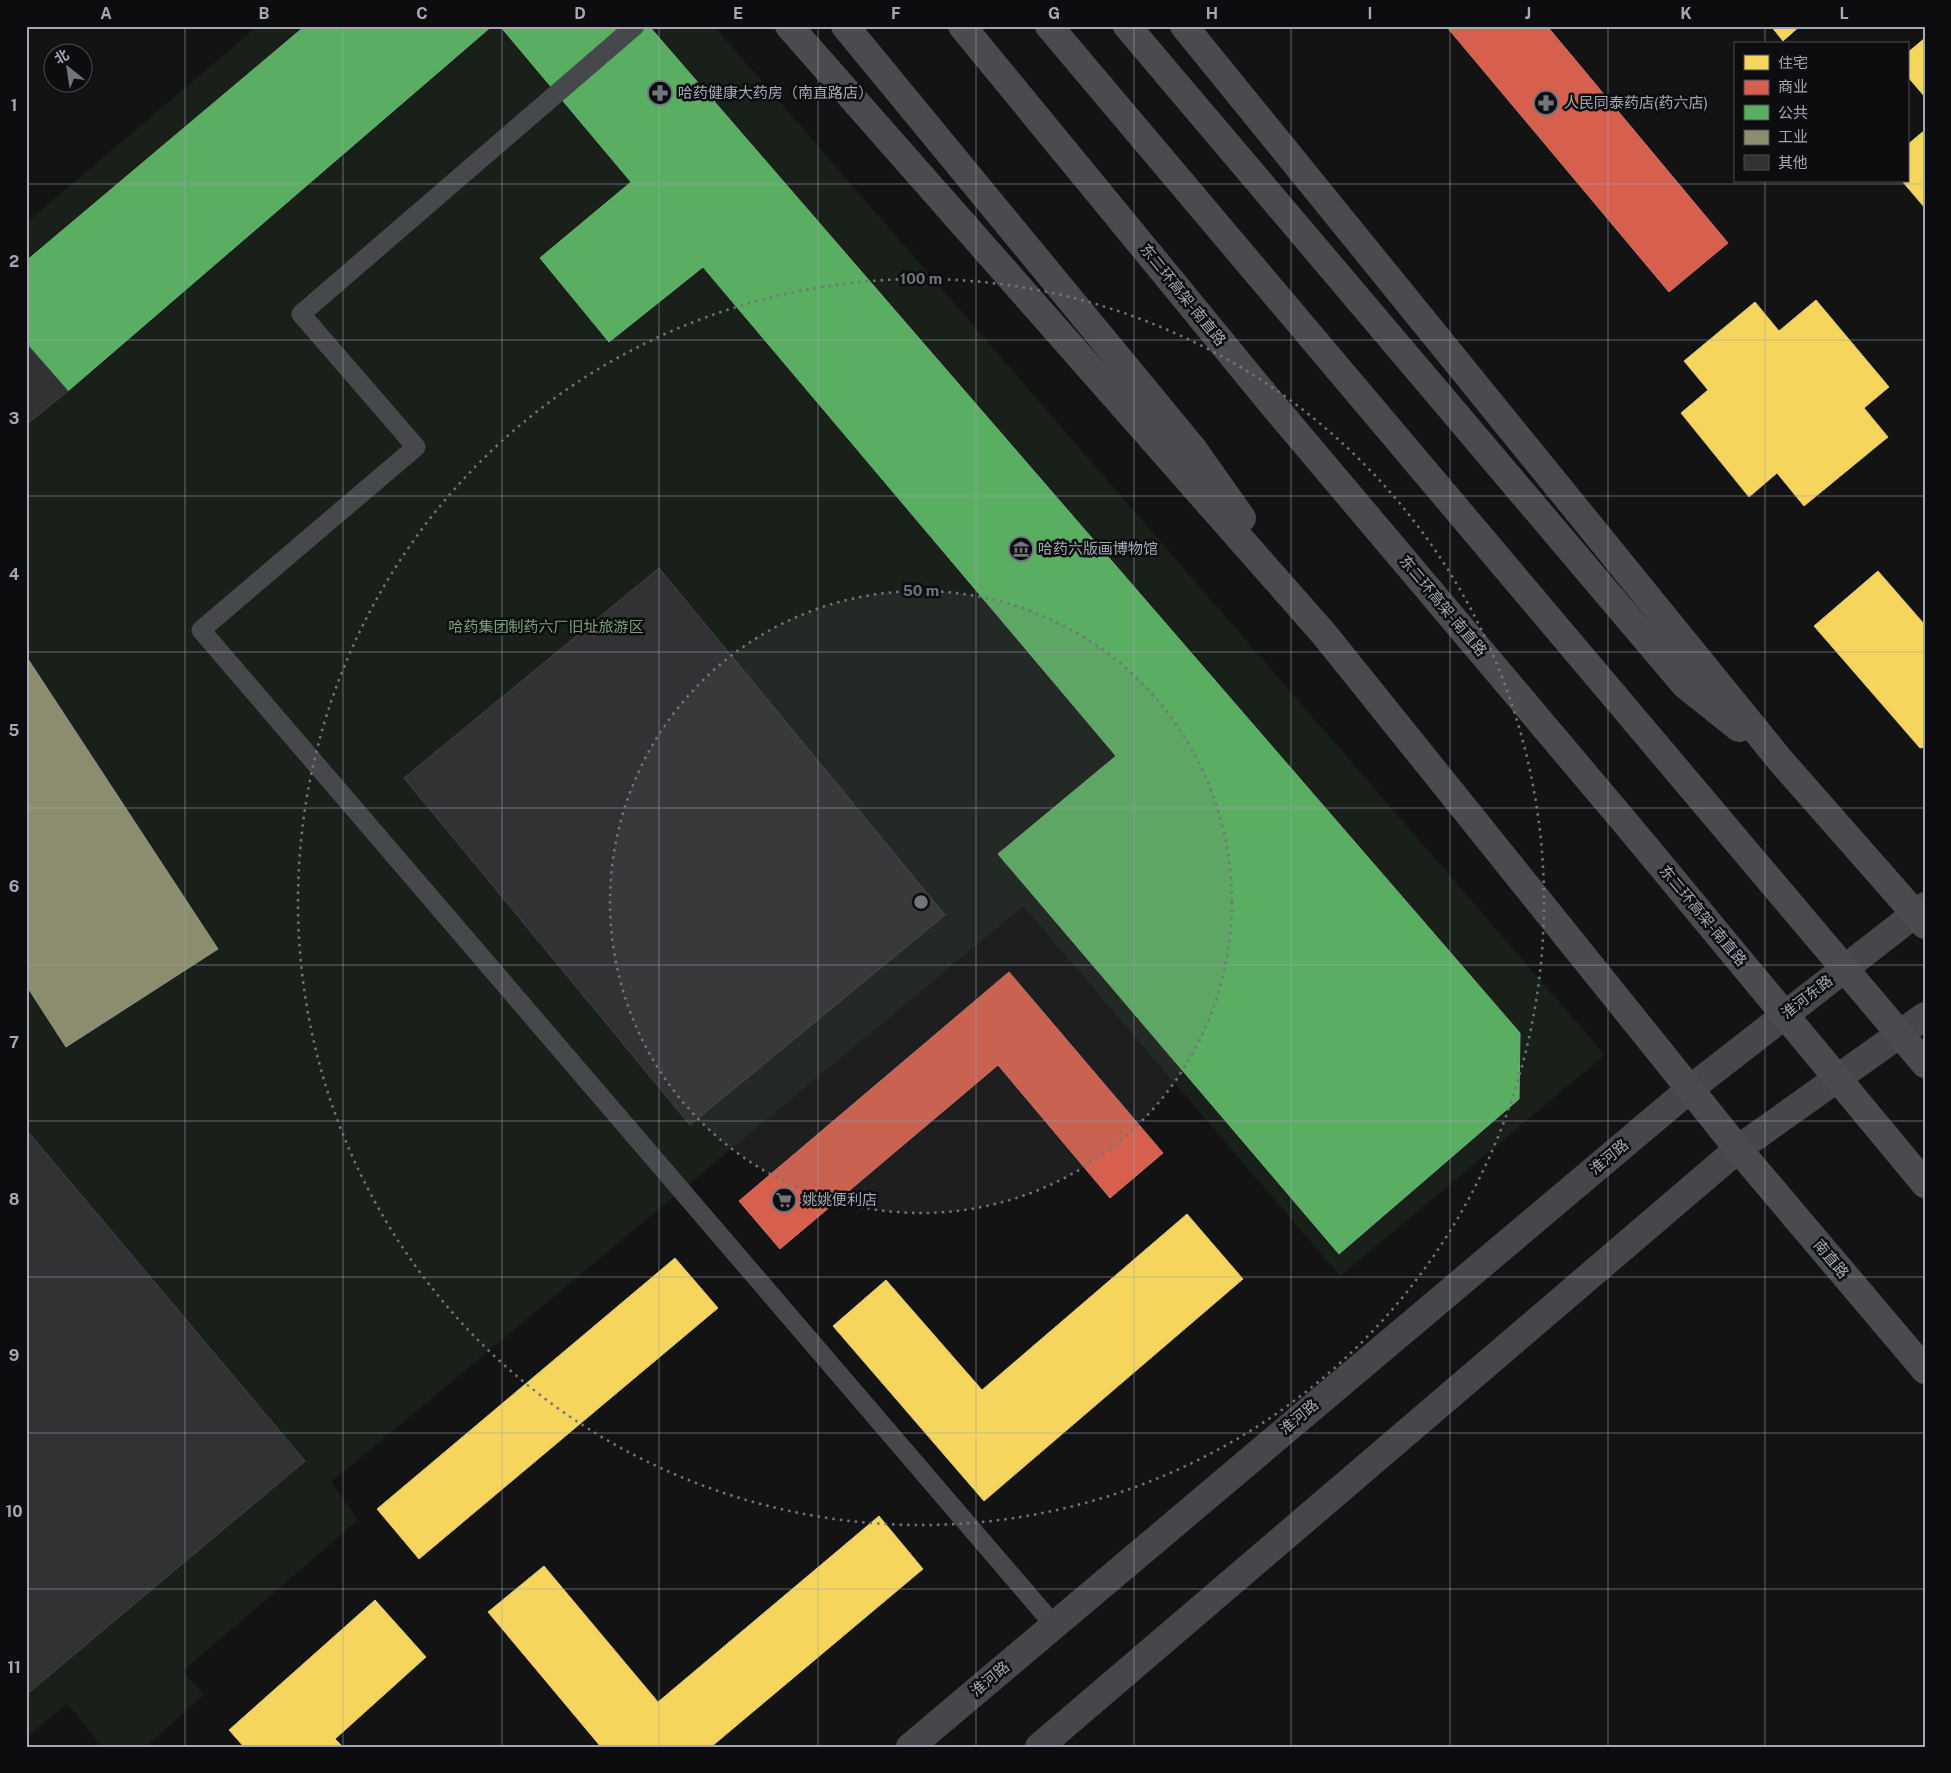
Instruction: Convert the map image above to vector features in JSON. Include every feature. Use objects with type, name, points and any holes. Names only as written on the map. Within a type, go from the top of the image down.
[{"type":"highway","points":[[789,26],[1324,634]]},
{"type":"highway","points":[[845,26],[1194,450],[1324,634]]},
{"type":"highway","name":"东二环高架-南直路","points":[[962,26],[1267,397],[1629,827],[1925,1184]]},
{"type":"highway","points":[[1050,26],[1925,1064]]},
{"type":"highway","points":[[1126,26],[1685,686],[1780,760]]},
{"type":"highway","points":[[1184,26],[1780,760],[1922,915]]},
{"type":"highway","name":"南直路","points":[[1324,634],[1738,1149],[1925,1370]]},
{"type":"main road","name":"淮河东路","points":[[1690,1089],[1922,915]]},
{"type":"main road","points":[[1039,1747],[1738,1149],[1925,1016]]},
{"type":"main road","name":"淮河路","points":[[910,1747],[1690,1089]]},
{"type":"lane","points":[[635,26],[300,314],[416,447],[201,630],[1054,1625]]},
{"type":"green space","name":"哈药集团制药六厂旧址旅游区","points":[[258,26],[714,26],[1605,1055],[1340,1276],[1023,906],[331,1482],[358,1520],[183,1671],[204,1695],[145,1747],[103,1747],[67,1704],[26,1738],[26,223]]},
{"type":"building: 住宅","points":[[1771,26],[1800,26],[1783,41]]},
{"type":"building: 住宅","points":[[1925,38],[1925,97],[1908,77],[1908,52]]},
{"type":"building: 住宅","points":[[1925,130],[1925,208],[1903,182],[1908,182],[1908,144]]},
{"type":"building: 住宅","points":[[1816,300],[1889,387],[1864,408],[1888,437],[1804,506],[1777,473],[1749,497],[1681,413],[1708,390],[1684,361],[1755,302],[1779,331]]},
{"type":"building: 住宅","points":[[1878,571],[1925,625],[1925,747],[1920,748],[1814,626]]},
{"type":"building: 住宅","points":[[1187,1214],[1243,1279],[984,1501],[833,1326],[886,1280],[982,1390]]},
{"type":"building: 住宅","points":[[675,1258],[718,1308],[419,1559],[377,1509]]},
{"type":"building: 住宅","points":[[879,1516],[923,1569],[711,1747],[601,1747],[488,1612],[544,1566],[658,1702]]},
{"type":"building: 住宅","points":[[375,1600],[426,1657],[335,1739],[343,1747],[244,1747],[229,1730]]},
{"type":"building: 商业","points":[[1446,26],[1547,26],[1728,243],[1669,292]]},
{"type":"building: 商业","points":[[1009,972],[1163,1153],[1110,1198],[998,1065],[780,1249],[739,1201]]},
{"type":"building: 公共","points":[[305,26],[492,26],[68,391],[26,343],[26,261]]},
{"type":"building: 公共","name":"哈药六版画博物馆","points":[[500,26],[649,26],[1520,1033],[1519,1099],[1339,1254],[998,854],[1116,756],[703,267],[609,342],[540,258],[631,182]]},
{"type":"building: 工业","points":[[26,656],[218,949],[66,1047],[26,985]]},
{"type":"building: 其他","points":[[26,343],[68,391],[26,425]]},
{"type":"building: 其他","points":[[659,568],[945,915],[690,1125],[404,778]]},
{"type":"building: 其他","points":[[30,1134],[305,1461],[26,1695],[26,1137]]},
{"type":"place","name":"哈药健康大药房（南直路店）","points":[[660,93]]},
{"type":"place","name":"人民同泰药店(药六店)","points":[[1546,103]]},
{"type":"place","name":"哈药六版画博物馆","points":[[1021,549]]},
{"type":"place","name":"姚姚便利店","points":[[784,1200]]}]
